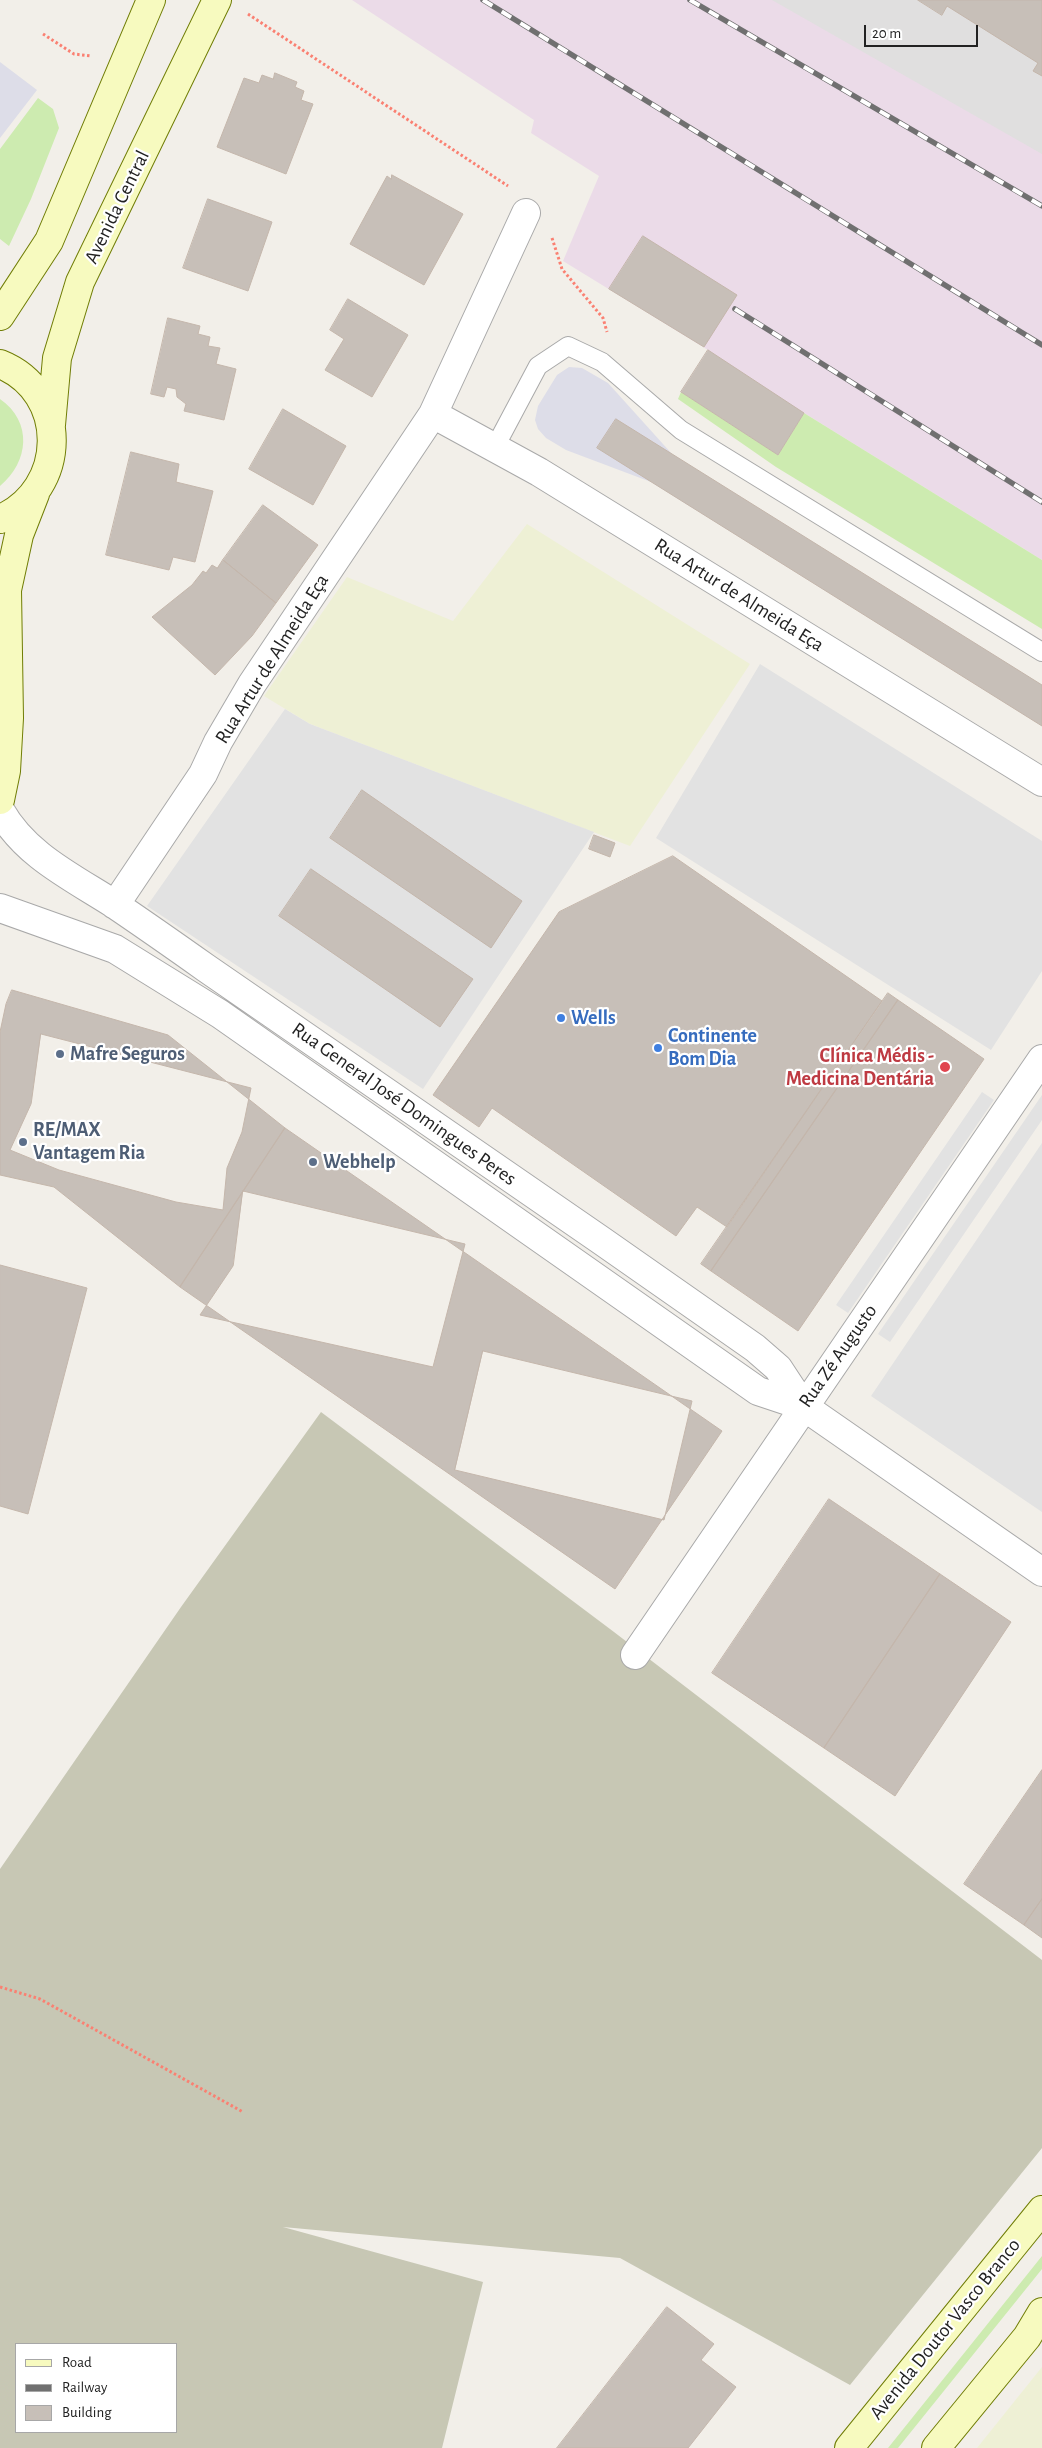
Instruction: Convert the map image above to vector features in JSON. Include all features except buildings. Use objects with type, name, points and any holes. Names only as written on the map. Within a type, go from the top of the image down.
[{"type":"main road","points":[[0,316],[49,241],[151,0]]},
{"type":"main road","name":"Avenida Central","points":[[51,425],[57,358],[80,282],[229,5]]},
{"type":"main road","points":[[0,364],[25,378],[42,399],[51,425],[53,449],[47,473],[35,494],[19,536],[7,590],[9,727],[6,771],[0,800]]},
{"type":"main road","points":[[0,519],[15,513],[35,494]]},
{"type":"main road","name":"Avenida Doutor Vasco Branco","points":[[849,2448],[1042,2210]]},
{"type":"main road","points":[[936,2448],[1034,2329],[1042,2312]]},
{"type":"street","name":"Rua Artur de Almeida Eça","points":[[115,905],[203,774],[218,742],[252,684],[433,414],[520,202]]},
{"type":"street","name":"Rua Artur de Almeida Eça","points":[[433,414],[547,477],[1042,782]]},
{"type":"street","name":"Rua General José Domingues Peres","points":[[0,810],[10,828],[28,847],[115,905],[755,1348],[778,1368],[803,1406]]},
{"type":"street","name":"Rua General José Domingues Peres","points":[[0,908],[103,944],[130,957],[228,1019],[758,1391],[803,1406],[1042,1572]]},
{"type":"street","name":"Rua Zé Augusto","points":[[635,1655],[803,1406],[1042,1059]]},
{"type":"lane","points":[[495,447],[538,366],[568,346],[602,362],[681,430],[1042,652]]},
{"type":"path","points":[[229,5],[520,202]]},
{"type":"path","points":[[43,34],[74,54],[89,56],[95,54]]},
{"type":"path","points":[[550,233],[562,269],[603,318],[608,336]]},
{"type":"path","points":[[0,1988],[40,1999],[243,2112]]},
{"type":"shaded area","points":[[352,0],[772,0],[1042,154],[1042,560],[804,413],[778,455],[681,392],[708,350],[563,261],[599,176],[531,133],[534,120]]},
{"type":"shaded area","points":[[767,0],[1042,0],[1042,162]]},
{"type":"shaded area","points":[[0,62],[37,90],[0,138]]},
{"type":"shaded area","points":[[569,367],[582,368],[608,383],[672,454],[1042,685],[1042,726],[651,482],[566,450],[546,438],[538,429],[535,420],[538,406],[557,375]]},
{"type":"shaded area","points":[[527,524],[750,664],[630,846],[310,724],[264,696],[347,577],[453,621]]},
{"type":"shaded area","points":[[760,664],[1042,841],[1042,971],[991,1050],[656,838]]},
{"type":"shaded area","points":[[285,709],[310,724],[594,832],[423,1089],[147,906]]},
{"type":"shaded area","points":[[982,1092],[994,1100],[848,1313],[836,1305]]},
{"type":"shaded area","points":[[1042,1095],[1042,1120],[890,1342],[878,1334]]},
{"type":"shaded area","points":[[1042,1143],[1042,1512],[871,1396]]},
{"type":"shaded area","points":[[321,1412],[614,1632],[1042,1960],[1042,2148],[850,2385],[620,2258],[283,2227],[483,2282],[442,2448],[0,2448],[0,1869],[181,1607]]},
{"type":"shaded area","points":[[1042,2367],[1042,2448],[977,2448]]},
{"type":"green space","points":[[38,98],[53,109],[59,128],[31,199],[9,246],[0,239],[0,149]]},
{"type":"green space","points":[[681,392],[778,455],[804,413],[1042,560],[1042,629],[776,467],[678,399]]},
{"type":"green space","points":[[0,399],[11,408],[18,419],[22,430],[23,442],[17,466],[0,486]]},
{"type":"green space","points":[[1042,2256],[1042,2269],[898,2448],[888,2448]]},
{"type":"railway","points":[[483,0],[1042,345]]},
{"type":"railway","points":[[690,0],[1042,206]]},
{"type":"railway","points":[[735,309],[1042,502]]},
{"type":"place","name":"Wells","points":[[561,1018]]},
{"type":"place","name":"Continente Bom Dia","points":[[658,1048]]},
{"type":"place","name":"Mafre Seguros","points":[[60,1054]]},
{"type":"place","name":"Clínica Médis - Medicina Dentária","points":[[945,1067]]},
{"type":"place","name":"RE/MAX Vantagem Ria","points":[[23,1142]]},
{"type":"place","name":"Webhelp","points":[[313,1162]]}]
